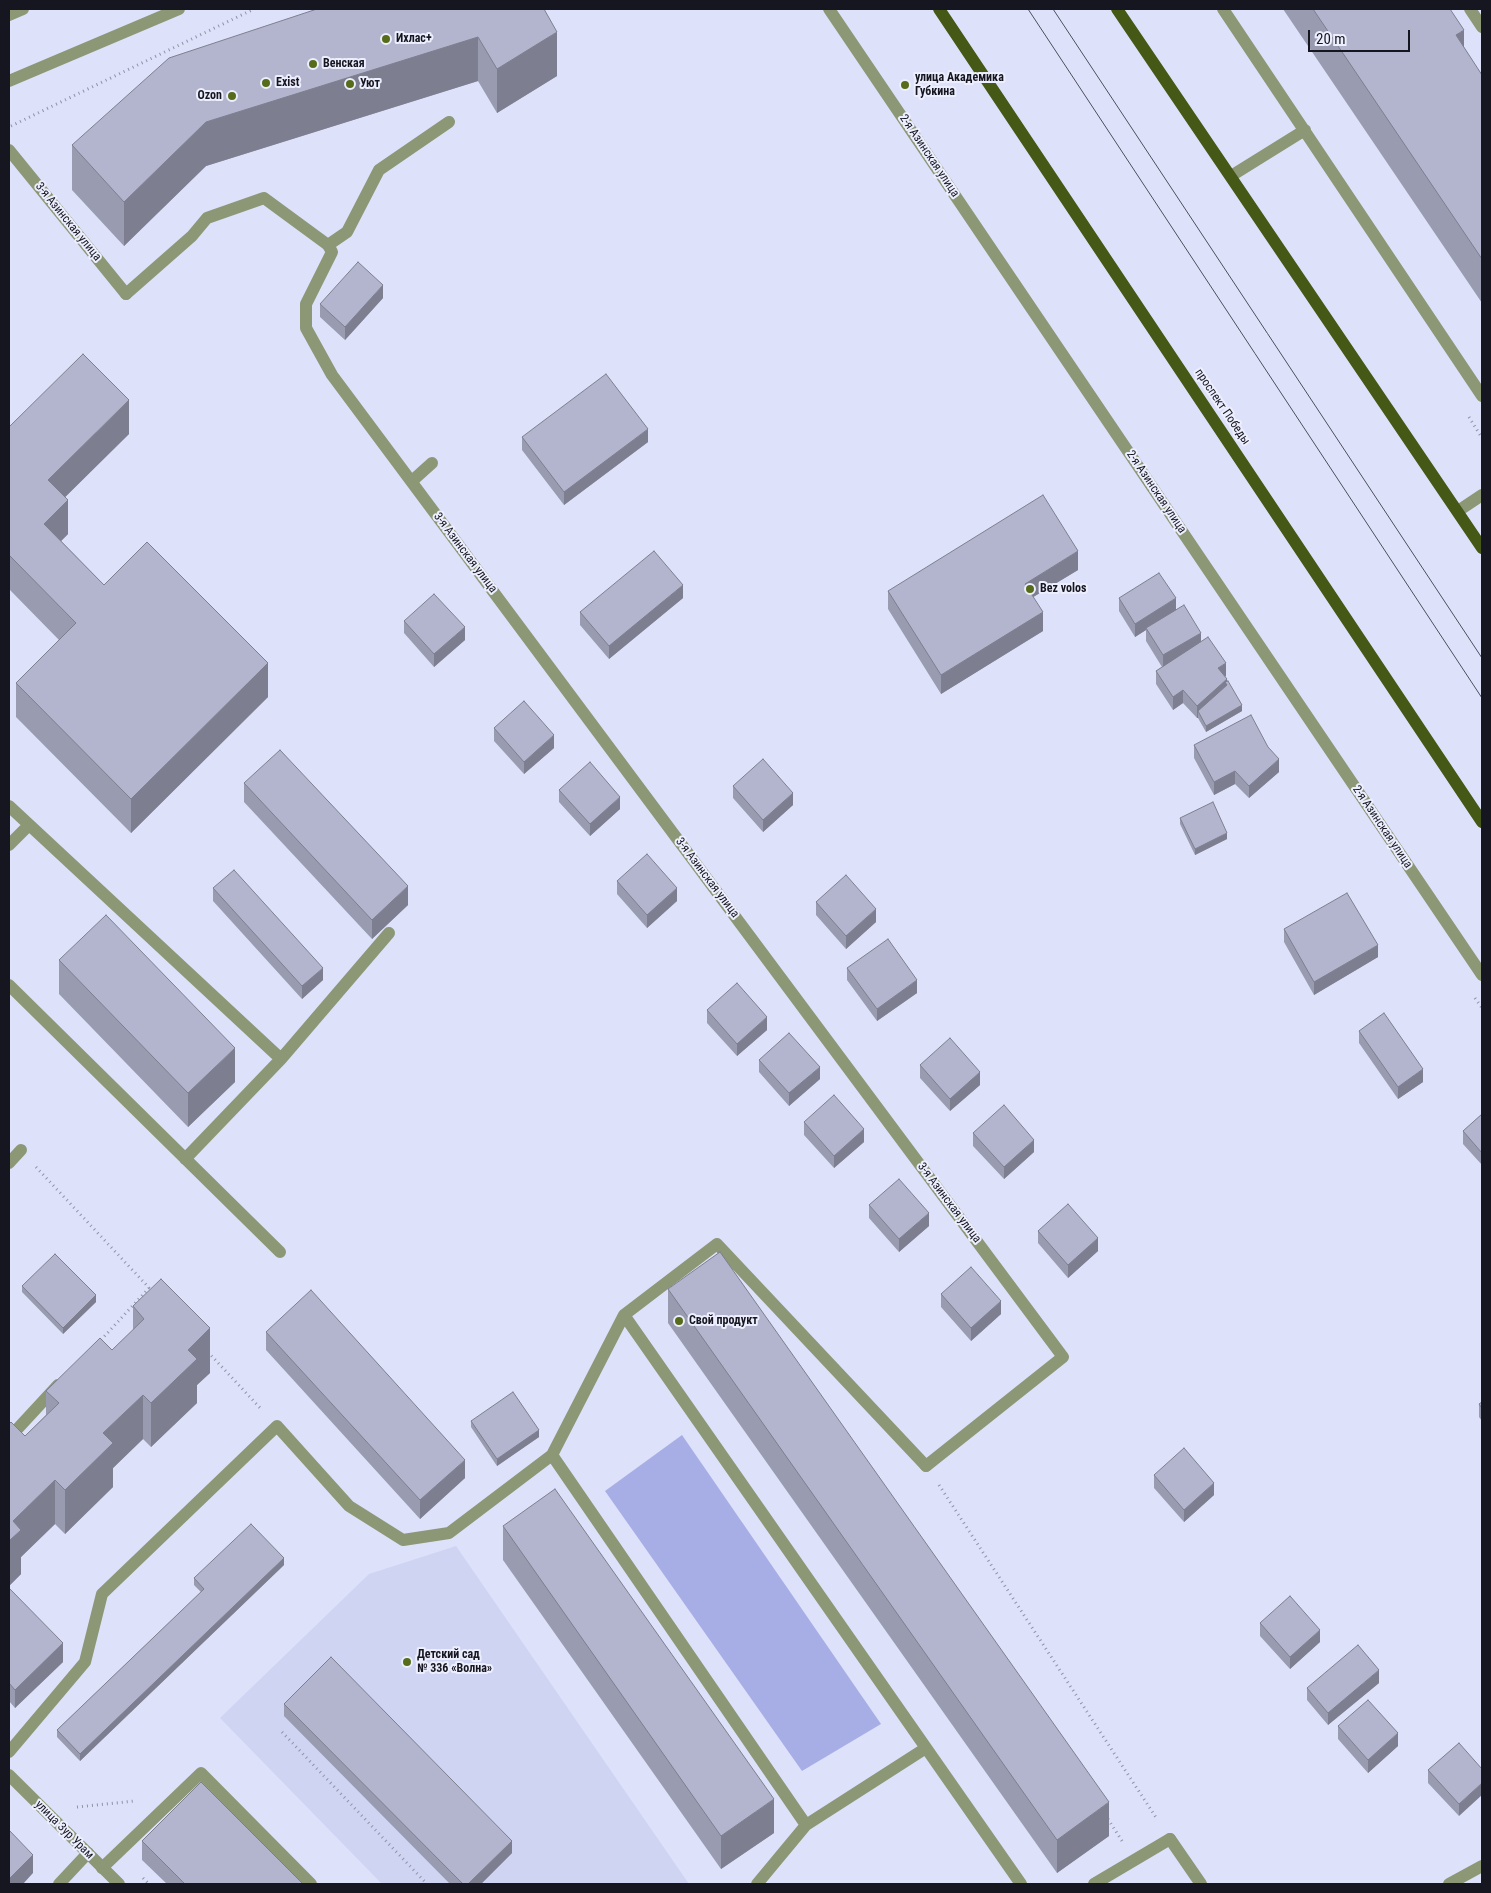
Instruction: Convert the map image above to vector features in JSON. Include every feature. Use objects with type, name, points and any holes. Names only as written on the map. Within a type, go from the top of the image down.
[{"type":"main road","name":"проспект Победы","points":[[939,9],[1482,822]]},
{"type":"main road","points":[[1117,9],[1482,548]]},
{"type":"street","points":[[9,15],[24,9]]},
{"type":"street","points":[[9,81],[179,9]]},
{"type":"street","name":"2-я Азинская улица","points":[[829,9],[1482,975]]},
{"type":"street","points":[[1223,9],[1482,396]]},
{"type":"street","points":[[1470,9],[1482,27]]},
{"type":"street","points":[[328,245],[347,232],[379,170],[449,122]]},
{"type":"street","points":[[1231,176],[1305,130]]},
{"type":"street","name":"3-я Азинская улица","points":[[9,150],[126,294],[192,236],[207,218],[264,198],[328,245],[332,252],[306,304],[306,328],[332,375],[1063,1356],[926,1466]]},
{"type":"street","points":[[412,481],[432,463]]},
{"type":"street","points":[[1458,512],[1482,495]]},
{"type":"street","points":[[9,806],[28,826],[281,1059]]},
{"type":"street","points":[[9,845],[28,826]]},
{"type":"street","points":[[185,1159],[281,1059],[389,933]]},
{"type":"street","points":[[9,985],[280,1252]]},
{"type":"street","points":[[9,1163],[21,1150]]},
{"type":"street","points":[[9,1752],[85,1662],[102,1594],[277,1426],[349,1506],[403,1540],[449,1533],[552,1455],[624,1315],[717,1244],[926,1466]]},
{"type":"street","points":[[624,1315],[1021,1884]]},
{"type":"street","points":[[9,1438],[68,1375]]},
{"type":"street","points":[[552,1455],[806,1825]]},
{"type":"street","points":[[756,1884],[806,1825],[926,1748]]},
{"type":"street","points":[[102,1868],[201,1773],[311,1884]]},
{"type":"street","name":"улица Зур Урам","points":[[9,1775],[119,1884]]},
{"type":"street","points":[[1094,1884],[1170,1839],[1201,1884]]},
{"type":"street","points":[[59,1884],[88,1853]]},
{"type":"street","points":[[1449,1884],[1482,1866]]},
{"type":"path","points":[[9,127],[254,9]]},
{"type":"path","points":[[21,1150],[156,1296]]},
{"type":"path","points":[[101,1340],[149,1288]]},
{"type":"path","points":[[203,1346],[277,1426]]},
{"type":"path","points":[[926,1466],[1170,1839]]},
{"type":"path","points":[[282,1732],[427,1884]]},
{"type":"path","points":[[74,1808],[175,1797]]},
{"type":"path","points":[[1108,1819],[1135,1860]]},
{"type":"shaded area","points":[[682,1435],[881,1724],[802,1771],[605,1491]]},
{"type":"shaded area","name":"Детский сад № 336 «Волна»","points":[[456,1546],[689,1884],[382,1884],[220,1718],[369,1574]]},
{"type":"building","points":[[317,9],[544,9],[557,32],[497,69],[478,37],[206,122],[124,202],[72,145],[169,58]]},
{"type":"building","points":[[1313,9],[1450,9],[1464,30],[1456,35],[1482,75],[1482,259]]},
{"type":"building","points":[[358,262],[383,285],[345,327],[320,304]]},
{"type":"building","points":[[83,354],[129,400],[48,480],[68,500],[44,524],[104,585],[147,542],[268,663],[131,799],[16,683],[76,623],[9,557],[9,427]]},
{"type":"building","points":[[606,374],[648,429],[564,492],[522,437]]},
{"type":"building","points":[[1043,495],[1078,551],[1025,584],[1043,612],[941,675],[888,591]]},
{"type":"building","points":[[654,551],[683,585],[609,646],[580,612]]},
{"type":"building","points":[[1159,573],[1176,598],[1135,624],[1119,598]]},
{"type":"building","points":[[434,594],[465,627],[434,654],[404,621]]},
{"type":"building","points":[[1184,605],[1201,633],[1163,655],[1146,628]]},
{"type":"building","points":[[1208,637],[1226,663],[1218,668],[1227,679],[1197,706],[1183,690],[1173,697],[1156,671]]},
{"type":"building","points":[[1228,681],[1242,705],[1206,726],[1198,711],[1227,685],[1225,682]]},
{"type":"building","points":[[524,701],[554,735],[524,762],[494,728]]},
{"type":"building","points":[[1251,715],[1268,747],[1279,759],[1249,786],[1235,771],[1214,782],[1194,745]]},
{"type":"building","points":[[280,750],[408,886],[372,920],[244,783]]},
{"type":"building","points":[[763,759],[793,793],[763,820],[733,786]]},
{"type":"building","points":[[590,762],[620,797],[590,824],[559,790]]},
{"type":"building","points":[[1213,802],[1227,833],[1195,849],[1180,818]]},
{"type":"building","points":[[647,854],[677,888],[647,915],[617,881]]},
{"type":"building","points":[[234,870],[323,968],[302,986],[213,888]]},
{"type":"building","points":[[846,875],[876,909],[846,936],[816,902]]},
{"type":"building","points":[[1347,893],[1378,945],[1314,982],[1284,929]]},
{"type":"building","points":[[106,915],[235,1048],[188,1093],[59,960]]},
{"type":"building","points":[[888,939],[917,980],[877,1009],[847,968]]},
{"type":"building","points":[[737,983],[767,1017],[737,1044],[707,1010]]},
{"type":"building","points":[[1384,1013],[1423,1069],[1398,1087],[1359,1031]]},
{"type":"building","points":[[789,1033],[820,1067],[789,1093],[759,1060]]},
{"type":"building","points":[[950,1038],[980,1072],[950,1099],[920,1065]]},
{"type":"building","points":[[834,1095],[864,1129],[834,1156],[804,1122]]},
{"type":"building","points":[[1004,1105],[1034,1140],[1004,1167],[973,1133]]},
{"type":"building","points":[[1482,1114],[1482,1153],[1463,1131]]},
{"type":"building","points":[[899,1179],[929,1213],[899,1239],[869,1205]]},
{"type":"building","points":[[1068,1204],[1098,1238],[1068,1265],[1038,1231]]},
{"type":"building","points":[[720,1252],[1109,1802],[1057,1840],[668,1289]]},
{"type":"building","points":[[55,1254],[96,1295],[63,1328],[22,1286]]},
{"type":"building","points":[[971,1267],[1001,1301],[971,1328],[941,1294]]},
{"type":"building","points":[[161,1279],[210,1328],[188,1350],[197,1359],[151,1403],[143,1395],[103,1433],[113,1443],[65,1490],[55,1480],[13,1521],[21,1530],[9,1541],[9,1424],[11,1422],[25,1436],[59,1403],[46,1391],[100,1338],[112,1350],[144,1319],[133,1306]]},
{"type":"building","points":[[311,1290],[465,1460],[420,1500],[266,1332]]},
{"type":"building","points":[[513,1392],[539,1430],[497,1459],[471,1421]]},
{"type":"building","points":[[1184,1448],[1214,1483],[1184,1510],[1154,1475]]},
{"type":"building","points":[[555,1489],[774,1799],[721,1836],[503,1526]]},
{"type":"building","points":[[251,1524],[284,1558],[80,1754],[57,1730],[204,1589],[194,1578]]},
{"type":"building","points":[[9,1588],[63,1643],[15,1690],[9,1683]]},
{"type":"building","points":[[1290,1596],[1320,1630],[1290,1657],[1260,1623]]},
{"type":"building","points":[[1358,1645],[1379,1670],[1328,1713],[1307,1688]]},
{"type":"building","points":[[331,1657],[512,1841],[468,1884],[463,1884],[284,1704]]},
{"type":"building","points":[[1368,1700],[1398,1733],[1368,1760],[1338,1726]]},
{"type":"building","points":[[1459,1743],[1482,1769],[1482,1783],[1459,1804],[1428,1770]]},
{"type":"building","points":[[201,1782],[303,1884],[185,1884],[142,1841]]},
{"type":"building","points":[[9,1830],[33,1855],[9,1879]]},
{"type":"tram line","points":[[1028,9],[1482,698]]},
{"type":"tram line","points":[[1053,9],[1482,658]]},
{"type":"place","name":"Ихлас+","points":[[386,39]]},
{"type":"place","name":"Венская","points":[[313,64]]},
{"type":"place","name":"Exist","points":[[266,83]]},
{"type":"place","name":"Уют","points":[[350,84]]},
{"type":"place","name":"улица Академика Губкина","points":[[905,85]]},
{"type":"place","name":"Ozon","points":[[232,96]]},
{"type":"place","name":"Bez volos","points":[[1030,589]]},
{"type":"place","name":"Свой продукт","points":[[679,1321]]},
{"type":"place","name":"Детский сад № 336 «Волна»","points":[[407,1662]]}]
